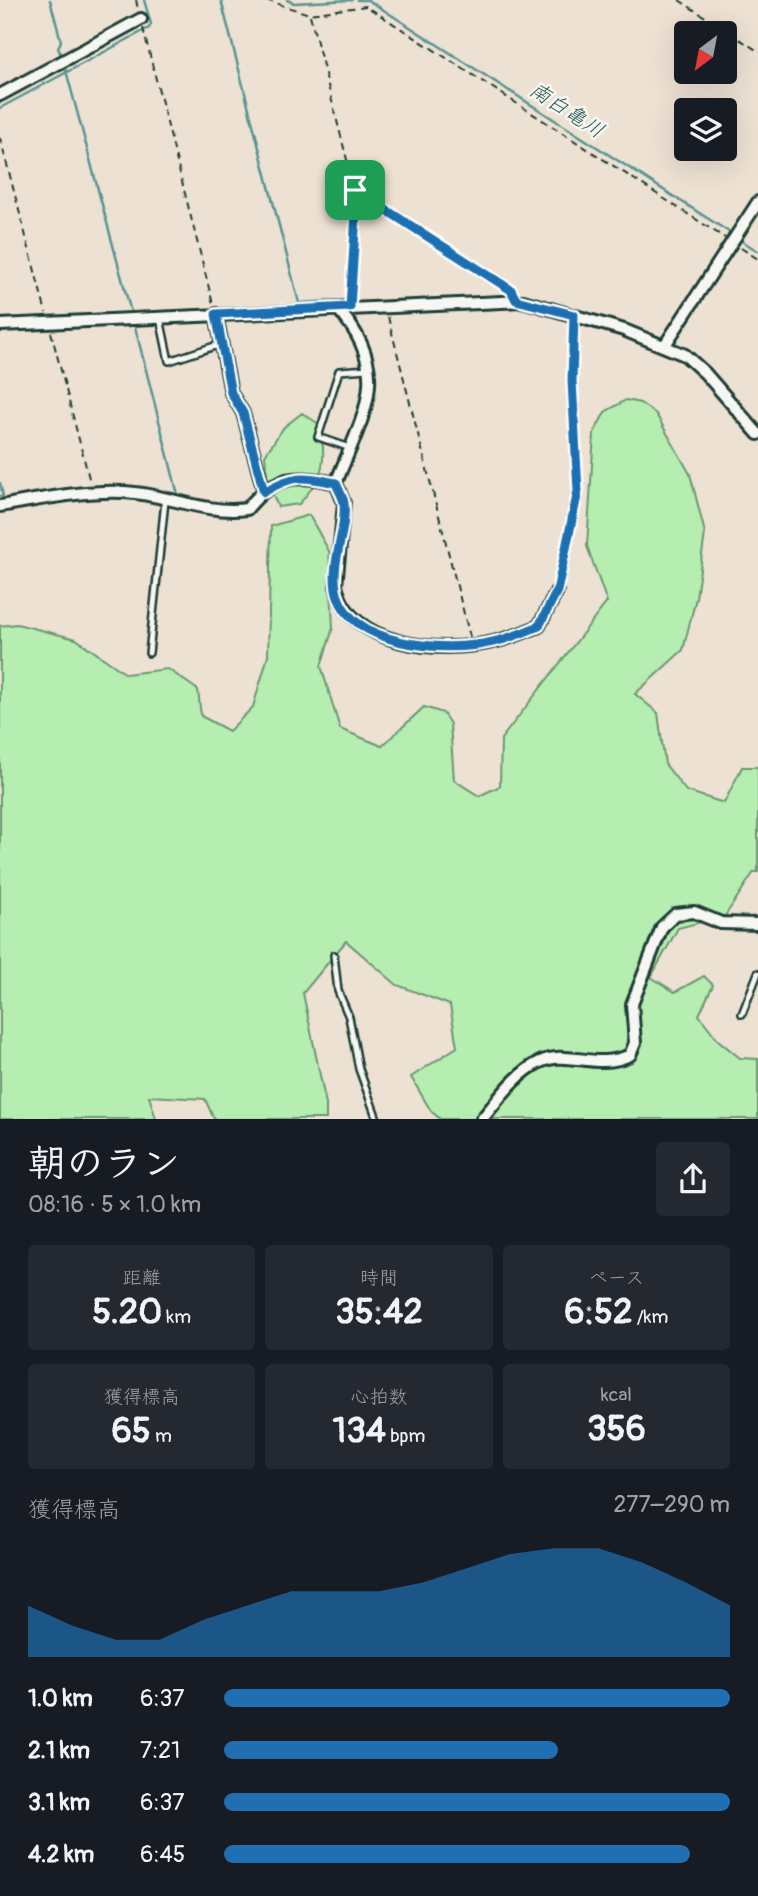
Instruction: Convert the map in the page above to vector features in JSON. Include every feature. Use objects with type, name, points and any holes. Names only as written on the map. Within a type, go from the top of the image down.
[{"type":"street","points":[[0,96],[141,19]]},
{"type":"street","points":[[665,345],[758,202]]},
{"type":"street","points":[[0,325],[516,300],[574,315],[665,345],[685,355],[705,373],[758,434]]},
{"type":"street","points":[[337,308],[356,328],[364,343],[368,369],[366,411],[336,483],[344,503],[336,586],[339,599],[354,620],[394,642],[472,646],[494,642],[539,626],[557,591]]},
{"type":"street","points":[[216,314],[231,393],[243,413],[264,492]]},
{"type":"street","points":[[0,506],[92,493],[134,492],[165,501],[234,511],[247,509],[264,492],[284,479],[298,477],[336,483]]},
{"type":"street","points":[[482,1119],[528,1069],[542,1060],[557,1058],[596,1064],[618,1061],[630,1055],[635,1043],[632,1004],[662,927],[676,914],[694,912],[721,923],[758,924]]},
{"type":"lane","points":[[557,591],[578,491],[572,381],[574,315]]},
{"type":"lane","points":[[160,317],[169,360],[222,344]]},
{"type":"lane","points":[[350,448],[318,437],[339,371],[368,369]]},
{"type":"lane","points":[[149,653],[165,501]]},
{"type":"lane","points":[[334,955],[338,991],[349,1017],[359,1069],[377,1119]]},
{"type":"lane","points":[[742,1014],[758,973]]},
{"type":"path","points":[[136,0],[216,314]]},
{"type":"path","points":[[266,0],[309,13],[366,6],[758,259]]},
{"type":"path","points":[[679,0],[758,51]]},
{"type":"path","points":[[309,13],[357,199],[350,307]]},
{"type":"path","points":[[355,190],[511,290],[516,300]]},
{"type":"path","points":[[385,306],[472,646]]},
{"type":"green space","points":[[626,400],[640,403],[656,414],[690,474],[705,533],[696,598],[683,650],[635,694],[658,713],[665,764],[686,791],[724,803],[742,767],[758,767],[758,872],[754,872],[725,916],[678,928],[651,977],[675,992],[704,976],[713,985],[699,1015],[718,1040],[740,1058],[758,1059],[758,1119],[440,1119],[431,1111],[411,1077],[457,1047],[450,1005],[397,985],[346,941],[303,993],[326,1104],[326,1119],[214,1119],[205,1099],[149,1096],[156,1119],[0,1119],[0,626],[17,624],[76,639],[126,674],[168,669],[198,690],[201,716],[229,731],[253,707],[268,656],[271,526],[309,515],[329,551],[333,628],[321,666],[340,729],[382,746],[424,707],[443,713],[450,724],[454,780],[479,796],[500,786],[501,739],[607,602],[587,546],[594,433],[605,412]]},
{"type":"green space","points":[[302,413],[319,424],[323,448],[322,467],[314,485],[299,504],[278,507],[268,484],[265,455],[284,427]]},
{"type":"waterway","points":[[50,0],[61,41],[58,48],[62,57]]},
{"type":"waterway","points":[[0,108],[149,28],[151,24],[144,0]]},
{"type":"waterway","points":[[221,0],[299,303],[345,300]]},
{"type":"waterway","name":"南白亀川","points":[[287,0],[294,3],[352,0]]},
{"type":"waterway","name":"南白亀川","points":[[357,0],[368,0],[732,234]]},
{"type":"waterway","points":[[64,63],[132,316]]},
{"type":"waterway","name":"南白亀川","points":[[737,238],[758,251]]},
{"type":"waterway","points":[[134,323],[179,499]]},
{"type":"waterway","points":[[0,483],[3,496],[0,496]]},
{"type":"route","points":[[355,190],[511,290],[516,300],[574,315],[572,381],[578,491],[557,591],[539,626],[494,642],[472,646],[394,642],[377,635],[354,620],[339,599],[335,572],[344,503],[336,483],[298,477],[284,479],[264,492],[243,413],[231,393],[216,314],[350,307],[357,199],[355,190]]}]
